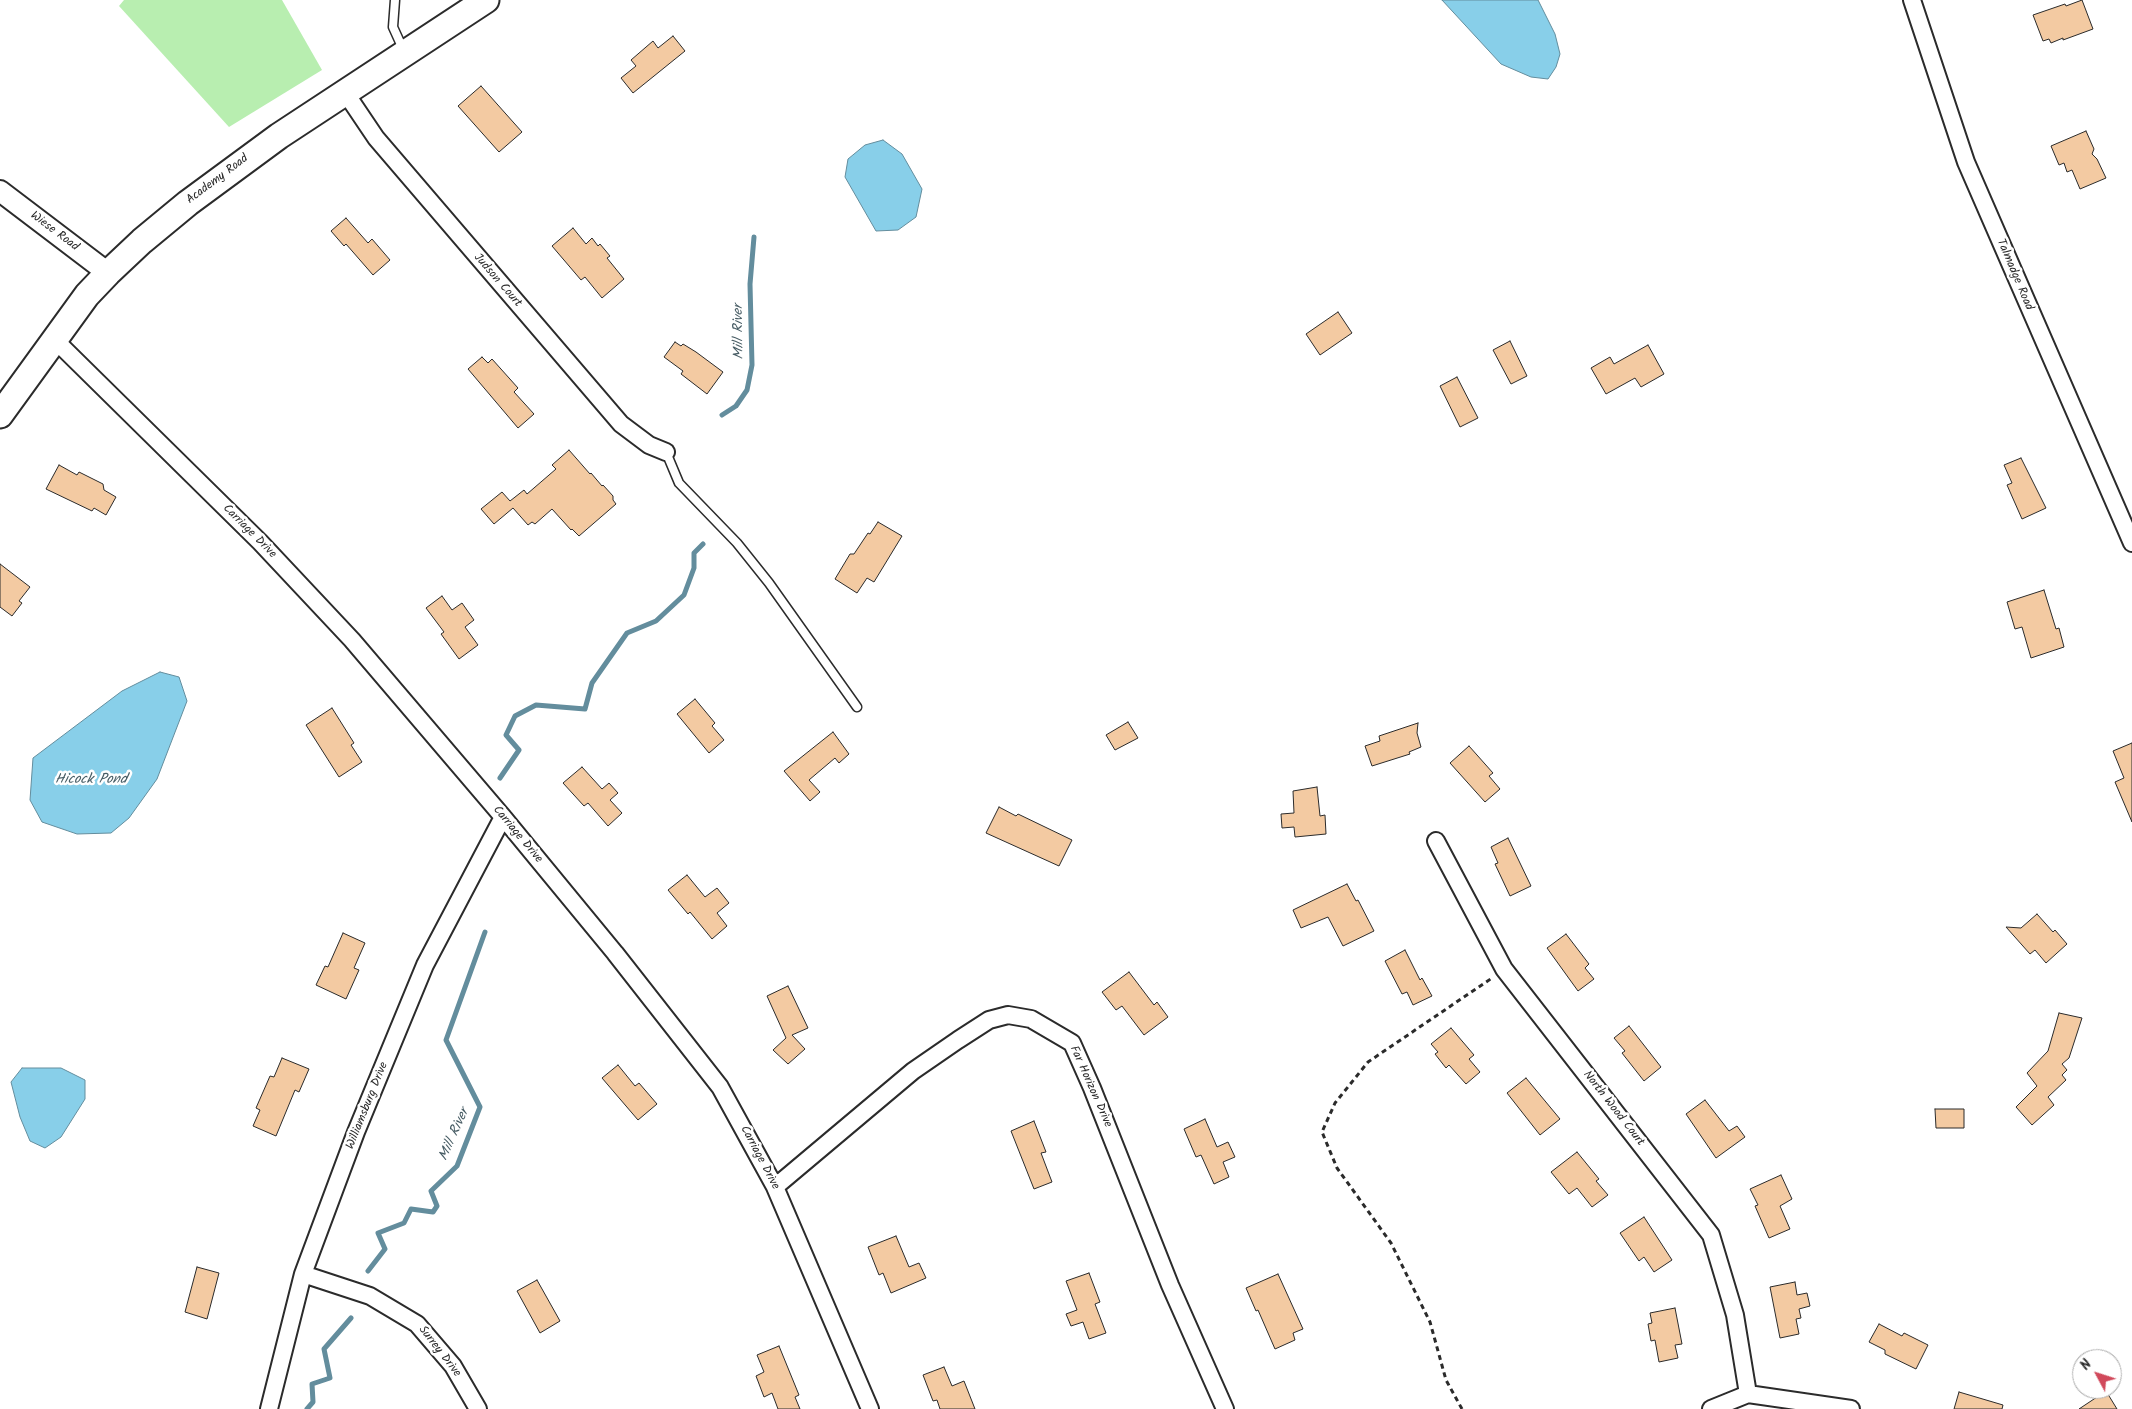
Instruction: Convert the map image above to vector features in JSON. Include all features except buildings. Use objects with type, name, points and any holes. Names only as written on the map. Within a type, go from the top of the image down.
[{"type":"main road","name":"Academy Road","points":[[0,415],[88,295],[142,241],[224,175],[278,136],[486,0]]},
{"type":"street","name":"Talmadge Road","points":[[1912,0],[1966,162],[2132,543]]},
{"type":"street","name":"Judson Court","points":[[345,92],[376,138],[621,424],[650,445],[666,452]]},
{"type":"street","name":"Wiese Road","points":[[0,191],[108,273]]},
{"type":"street","name":"Carriage Drive","points":[[54,339],[260,542],[345,633],[503,817],[615,953],[720,1087],[775,1187],[870,1409]]},
{"type":"street","name":"Williamsburg Drive","points":[[269,1409],[304,1274],[356,1132],[425,965],[503,817]]},
{"type":"street","name":"North Wood Court","points":[[1436,841],[1504,969],[1711,1235],[1735,1315],[1748,1394]]},
{"type":"street","name":"Far Horizon Drive","points":[[775,1187],[913,1071],[958,1040],[989,1020],[1008,1016],[1031,1019],[1072,1043],[1092,1088],[1170,1285],[1225,1409]]},
{"type":"street","name":"Surrey Drive","points":[[304,1274],[370,1296],[417,1324],[453,1366],[478,1409]]},
{"type":"street","points":[[1711,1409],[1748,1394],[1851,1409]]},
{"type":"lane","points":[[395,0],[393,27],[404,54]]},
{"type":"lane","points":[[666,452],[679,482],[737,543],[769,583],[857,707]]},
{"type":"path","points":[[1462,1409],[1446,1380],[1430,1322],[1391,1243],[1336,1168],[1322,1132],[1335,1103],[1368,1062],[1504,969]]},
{"type":"green space","points":[[124,0],[282,0],[322,70],[229,127],[119,6]]},
{"type":"water","points":[[1442,0],[1538,0],[1555,34],[1560,54],[1556,67],[1548,79],[1531,77],[1501,64]]},
{"type":"water","points":[[883,140],[902,154],[922,189],[916,217],[898,230],[876,231],[845,177],[848,159],[865,145]]},
{"type":"water","name":"Hicock Pond","points":[[160,672],[179,677],[187,701],[157,779],[129,818],[111,833],[77,834],[42,822],[30,800],[33,758],[122,691]]},
{"type":"water","points":[[22,1068],[61,1068],[85,1080],[85,1099],[61,1137],[45,1148],[30,1141],[20,1117],[11,1082]]},
{"type":"waterway","name":"Mill River","points":[[722,415],[736,406],[747,390],[752,365],[750,284],[754,237]]},
{"type":"waterway","name":"Mill River","points":[[500,778],[519,750],[506,735],[515,716],[536,705],[585,709],[592,683],[627,633],[656,621],[684,595],[694,568],[694,553],[703,544]]},
{"type":"waterway","name":"Mill River","points":[[368,1271],[385,1249],[378,1233],[404,1223],[411,1209],[433,1212],[437,1206],[431,1191],[457,1166],[480,1107],[446,1040],[485,932]]},
{"type":"waterway","name":"Mill River","points":[[307,1409],[313,1402],[312,1384],[330,1378],[324,1349],[351,1318]]}]
